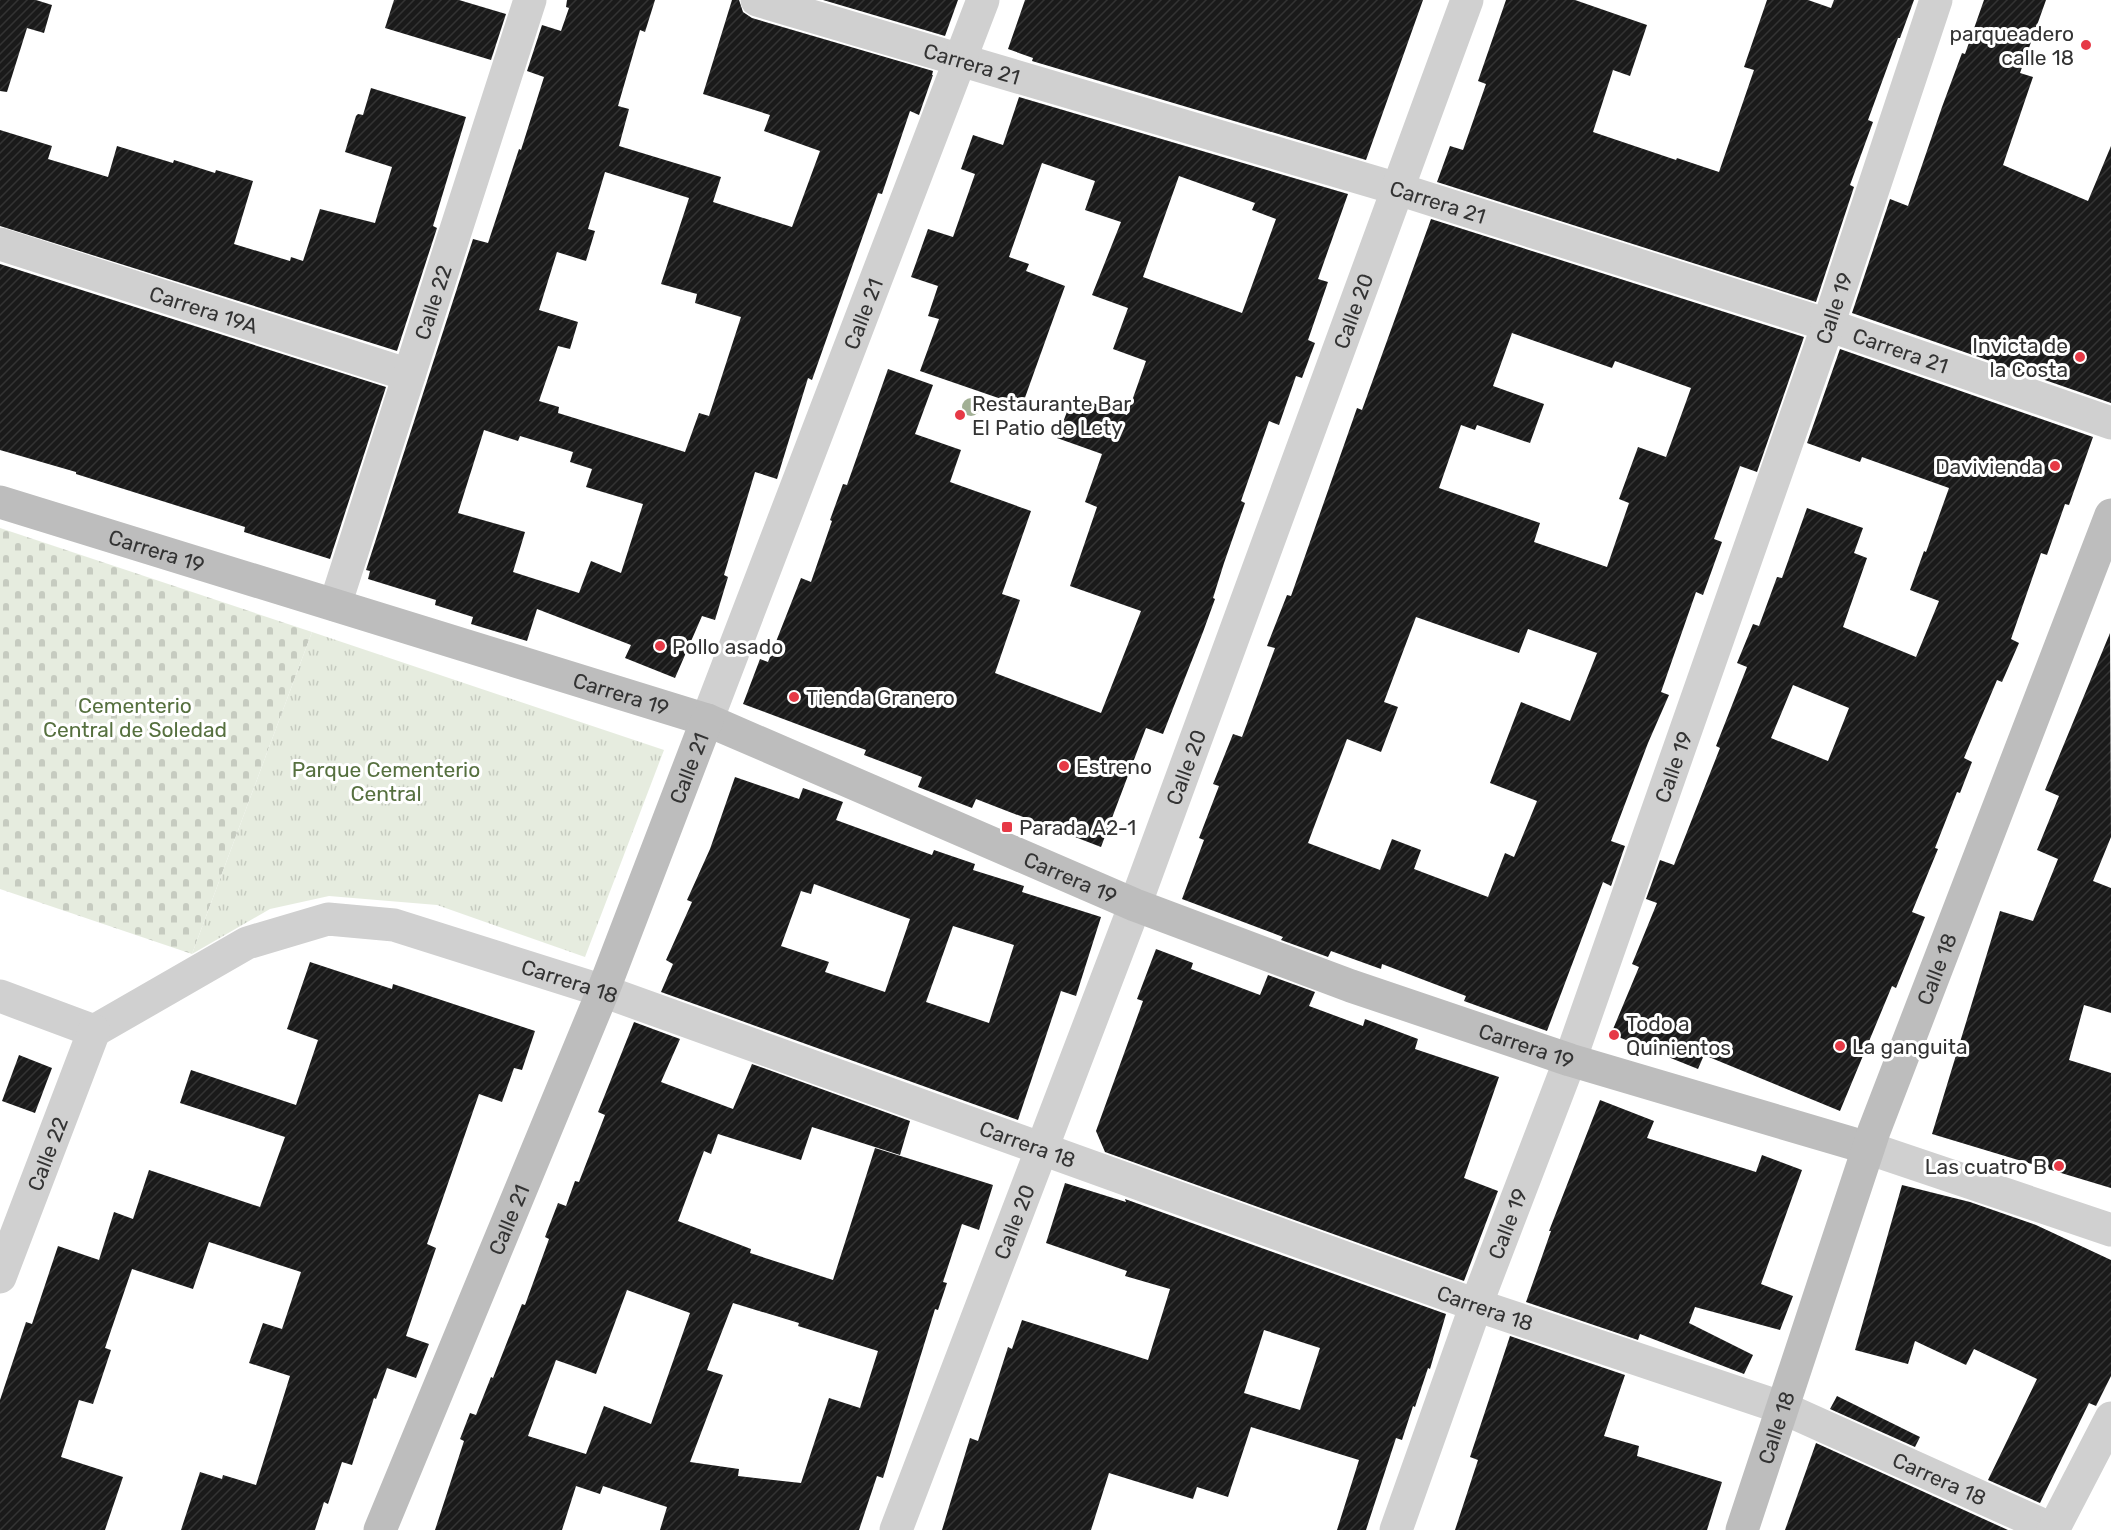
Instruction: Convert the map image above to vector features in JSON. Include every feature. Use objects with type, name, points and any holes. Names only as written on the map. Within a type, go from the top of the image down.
[{"type":"street","name":"Calle 22","points":[[335,605],[530,0]]},
{"type":"street","name":"Carrera 21","points":[[757,0],[1398,189],[1828,325],[2111,423]]},
{"type":"street","name":"Calle 21","points":[[380,1530],[603,991],[983,0]]},
{"type":"street","name":"Calle 20","points":[[896,1530],[1135,905],[1467,0]]},
{"type":"street","name":"Calle 19","points":[[1396,1530],[1476,1305],[1570,1060],[1828,325],[1936,0]]},
{"type":"street","name":"Carrera 19A","points":[[0,244],[409,375]]},
{"type":"street","name":"Carrera 19","points":[[0,502],[707,720],[1135,905],[1352,986],[1570,1060],[1868,1148],[2111,1230]]},
{"type":"street","name":"Calle 18","points":[[1742,1530],[1868,1148],[2111,515]]},
{"type":"street","name":"Carrera 18","points":[[94,1031],[247,943],[328,919],[394,925],[603,991],[1476,1305],[1783,1408],[2054,1530]]},
{"type":"street","points":[[0,996],[94,1031]]},
{"type":"street","name":"Calle 22","points":[[0,1277],[94,1031]]},
{"type":"street","points":[[2054,1530],[2111,1418]]},
{"type":"green space","name":"Cementerio Central de Soledad","points":[[0,528],[312,632],[192,954],[0,889]]},
{"type":"green space","name":"Parque Cementerio Central","points":[[312,632],[664,750],[585,957],[437,905],[329,896],[270,909],[192,954]]},
{"type":"building","points":[[0,0],[36,0],[52,5],[44,33],[27,28],[7,92],[0,91]]},
{"type":"building","points":[[394,0],[459,0],[506,14],[491,60],[385,28]]},
{"type":"building","points":[[567,0],[655,0],[645,32],[640,30],[618,106],[629,109],[619,146],[721,177],[713,202],[792,227],[820,151],[764,131],[770,115],[703,94],[732,0],[739,0],[743,12],[752,18],[933,71],[919,115],[910,111],[882,194],[878,193],[812,380],[808,378],[777,479],[755,472],[724,575],[728,577],[715,620],[702,616],[675,678],[625,658],[631,645],[537,609],[527,641],[471,624],[473,617],[435,605],[436,600],[368,579],[370,571],[366,570],[473,239],[488,243],[519,149],[521,150],[544,77],[527,71],[542,25],[561,31],[569,8],[566,7]],"holes":[[[605,172],[689,198],[661,284],[697,294],[695,303],[741,317],[709,416],[699,413],[685,452],[558,413],[559,407],[539,401],[558,346],[570,349],[578,322],[539,310],[557,252],[586,261],[595,231],[588,229]],[[484,430],[518,441],[520,436],[573,452],[570,462],[592,469],[586,487],[643,504],[621,573],[591,561],[579,593],[513,572],[525,532],[458,513]]]},
{"type":"building","points":[[823,0],[958,0],[945,36]]},
{"type":"building","points":[[1025,0],[1423,0],[1366,160],[1032,61],[1033,58],[1008,49]]},
{"type":"building","points":[[1506,0],[1575,0],[1647,25],[1630,76],[1613,70],[1593,132],[1719,172],[1754,70],[1744,67],[1767,0],[1808,0],[1831,8],[1834,0],[1914,0],[1868,120],[1873,122],[1850,185],[1854,187],[1816,302],[1437,182],[1450,146],[1463,150],[1486,84],[1478,81]]},
{"type":"building","points":[[1984,0],[2046,0],[2020,73],[2033,77],[2003,165],[2088,201],[2111,146],[2111,403],[1852,313],[1890,199],[1908,206],[1942,107],[1962,53],[1965,54]]},
{"type":"building","points":[[371,88],[466,117],[433,226],[437,228],[397,351],[0,226],[0,130],[52,146],[48,159],[108,177],[117,146],[173,163],[174,160],[215,173],[216,170],[253,181],[234,244],[290,261],[291,257],[303,261],[320,209],[375,223],[392,167],[345,152],[356,116],[363,115]]},
{"type":"building","points":[[1019,97],[1348,194],[1318,279],[1328,282],[1308,340],[1315,343],[1302,378],[1296,376],[1279,425],[1269,421],[1241,501],[1245,503],[1213,598],[1215,599],[1163,734],[1146,728],[1101,847],[976,799],[972,808],[918,787],[922,777],[864,755],[866,750],[743,704],[760,659],[768,662],[801,578],[811,582],[843,484],[847,485],[888,369],[933,385],[915,434],[961,450],[950,482],[1031,511],[1002,594],[1020,600],[995,673],[1101,713],[1141,611],[1070,586],[1097,507],[1085,502],[1102,454],[1057,438],[1073,396],[1127,415],[1146,361],[1113,349],[1128,308],[1092,295],[1121,222],[1085,210],[1095,181],[1042,163],[1009,257],[1029,264],[1026,271],[1065,286],[1022,406],[920,371],[939,319],[928,316],[938,286],[911,277],[928,229],[953,237],[975,174],[961,169],[973,135],[1003,145]],"holes":[[[1179,176],[1255,203],[1252,210],[1276,219],[1242,313],[1143,277]]]},
{"type":"building","points":[[1431,219],[1804,337],[1757,472],[1740,466],[1714,539],[1722,542],[1703,595],[1696,592],[1661,692],[1669,695],[1611,841],[1625,846],[1611,886],[1603,882],[1547,1031],[1464,1001],[1466,996],[1382,964],[1381,969],[1331,951],[1328,957],[1281,940],[1283,937],[1182,899],[1204,840],[1199,838],[1219,786],[1213,784],[1233,734],[1242,737],[1275,648],[1267,646],[1287,595],[1291,596],[1357,408],[1362,410]],"holes":[[[1512,333],[1612,368],[1615,361],[1691,388],[1666,457],[1638,447],[1619,499],[1629,503],[1607,567],[1534,542],[1540,523],[1439,488],[1461,425],[1475,430],[1477,425],[1530,443],[1544,404],[1493,386]],[[1416,617],[1519,653],[1528,629],[1597,653],[1570,721],[1521,702],[1490,783],[1537,801],[1514,857],[1505,853],[1488,897],[1414,869],[1421,850],[1392,839],[1380,870],[1308,843],[1347,739],[1381,752],[1398,707],[1384,702]]]},
{"type":"building","points":[[0,264],[386,387],[330,559],[244,532],[245,527],[0,450]]},
{"type":"building","points":[[1840,349],[2093,437],[2069,505],[2065,504],[2047,555],[2041,553],[2011,639],[2019,643],[2002,682],[1997,680],[1964,758],[1972,762],[1960,793],[1957,792],[1935,848],[1938,849],[1912,912],[1925,917],[1896,988],[1892,986],[1840,1111],[1704,1055],[1698,1069],[1611,1034],[1639,967],[1632,964],[1657,903],[1646,899],[1660,860],[1674,865],[1720,748],[1716,746],[1747,667],[1737,663],[1753,624],[1759,626],[1777,577],[1782,578],[1807,508],[1863,528],[1854,553],[1867,558],[1843,627],[1916,657],[1939,601],[1910,590],[1949,488],[1862,457],[1860,462],[1807,443]],"holes":[[[1793,685],[1849,708],[1828,761],[1771,738]]]},
{"type":"building","points":[[2110,633],[2111,837],[2093,881],[2111,888],[2111,1013],[2084,1005],[2069,1060],[2111,1073],[2111,1188],[1932,1134],[2000,911],[2033,921],[2058,859],[2037,850],[2059,796],[2045,790]]},
{"type":"building","points":[[735,777],[799,799],[803,788],[843,802],[836,820],[932,855],[934,850],[975,864],[973,870],[1024,886],[1022,892],[1101,917],[1076,996],[1061,991],[1018,1120],[661,992],[673,964],[666,960],[692,902],[687,900],[710,849]],"holes":[[[814,884],[910,919],[885,992],[825,972],[829,962],[781,946],[801,891],[811,894]],[[953,926],[1014,945],[989,1023],[926,1002]]]},
{"type":"building","points":[[1156,949],[1193,963],[1191,969],[1260,995],[1268,975],[1315,992],[1309,1006],[1363,1026],[1365,1019],[1418,1039],[1415,1049],[1499,1077],[1464,1178],[1498,1191],[1464,1281],[1105,1152],[1096,1131],[1143,1001],[1137,999]]},
{"type":"building","points":[[310,962],[392,989],[393,984],[535,1031],[522,1070],[514,1068],[502,1102],[479,1094],[427,1244],[436,1248],[406,1336],[429,1344],[416,1378],[387,1368],[376,1399],[374,1398],[352,1465],[342,1462],[328,1504],[324,1502],[315,1530],[181,1530],[200,1472],[222,1479],[223,1475],[256,1485],[290,1376],[249,1363],[263,1323],[282,1329],[301,1272],[209,1242],[193,1289],[132,1269],[105,1348],[111,1350],[93,1404],[79,1400],[61,1457],[123,1477],[105,1530],[0,1530],[0,1400],[26,1322],[32,1324],[58,1246],[99,1260],[114,1212],[133,1219],[149,1170],[260,1207],[285,1137],[180,1103],[191,1070],[296,1105],[318,1040],[287,1029]]},
{"type":"building","points":[[634,1022],[680,1039],[661,1082],[733,1109],[752,1064],[910,1121],[900,1155],[812,1127],[801,1160],[718,1134],[711,1154],[704,1151],[678,1221],[751,1249],[750,1253],[833,1280],[875,1148],[993,1185],[979,1230],[962,1224],[943,1282],[947,1283],[938,1310],[935,1309],[883,1478],[877,1476],[859,1530],[660,1530],[667,1507],[603,1486],[600,1494],[576,1486],[562,1530],[435,1530],[464,1441],[460,1439],[470,1413],[476,1415],[522,1304],[525,1305],[549,1239],[545,1237],[558,1203],[566,1206],[575,1181],[579,1182],[605,1115],[598,1112]],"holes":[[[627,1290],[690,1313],[651,1424],[604,1406],[586,1454],[528,1436],[556,1360],[596,1374]],[[733,1303],[878,1351],[860,1408],[829,1398],[801,1483],[738,1476],[739,1469],[690,1462],[723,1375],[707,1370]]]},
{"type":"building","points":[[19,1055],[52,1068],[35,1113],[2,1101]]},
{"type":"building","points":[[1600,1100],[1654,1121],[1647,1138],[1756,1172],[1762,1155],[1802,1170],[1761,1284],[1793,1296],[1780,1330],[1695,1307],[1689,1323],[1753,1355],[1744,1374],[1640,1334],[1638,1340],[1526,1302],[1551,1231],[1549,1231]]},
{"type":"building","points":[[1065,1183],[1126,1202],[1125,1199],[1446,1314],[1430,1369],[1428,1368],[1415,1407],[1413,1406],[1402,1440],[1396,1438],[1366,1530],[1337,1530],[1359,1460],[1251,1427],[1228,1497],[1197,1487],[1193,1499],[1109,1473],[1091,1530],[942,1530],[970,1438],[978,1441],[1008,1347],[1012,1349],[1022,1320],[1148,1360],[1170,1289],[1125,1276],[1127,1271],[1046,1243]],"holes":[[[1264,1330],[1320,1348],[1300,1410],[1244,1393]]]},
{"type":"building","points":[[1902,1185],[1970,1202],[2036,1225],[2111,1260],[2111,1376],[2096,1406],[2089,1403],[2040,1503],[1988,1480],[2037,1379],[1974,1349],[1966,1365],[1915,1341],[1908,1364],[1855,1350]]},
{"type":"building","points":[[1510,1336],[1625,1375],[1604,1436],[1639,1446],[1637,1456],[1722,1482],[1707,1530],[1455,1530],[1478,1460],[1470,1457]]},
{"type":"building","points":[[1837,1396],[1920,1437],[1915,1447],[1830,1409]]},
{"type":"building","points":[[1816,1443],[2008,1530],[1785,1530]]},
{"type":"place","name":"parqueadero calle 18","points":[[2086,45]]},
{"type":"place","name":"Invicta de la Costa","points":[[2080,357]]},
{"type":"place","name":"Restaurante Bar El Patio de Lety","points":[[960,415]]},
{"type":"place","name":"Davivienda","points":[[2055,466]]},
{"type":"place","name":"Pollo asado","points":[[660,646]]},
{"type":"place","name":"Tienda Granero","points":[[794,697]]},
{"type":"place","name":"Estreno","points":[[1064,766]]},
{"type":"place","name":"Parada A2-1","points":[[1007,827]]},
{"type":"place","name":"Todo a Quinientos","points":[[1614,1035]]},
{"type":"place","name":"La ganguita","points":[[1840,1046]]},
{"type":"place","name":"Las cuatro B","points":[[2059,1166]]}]
